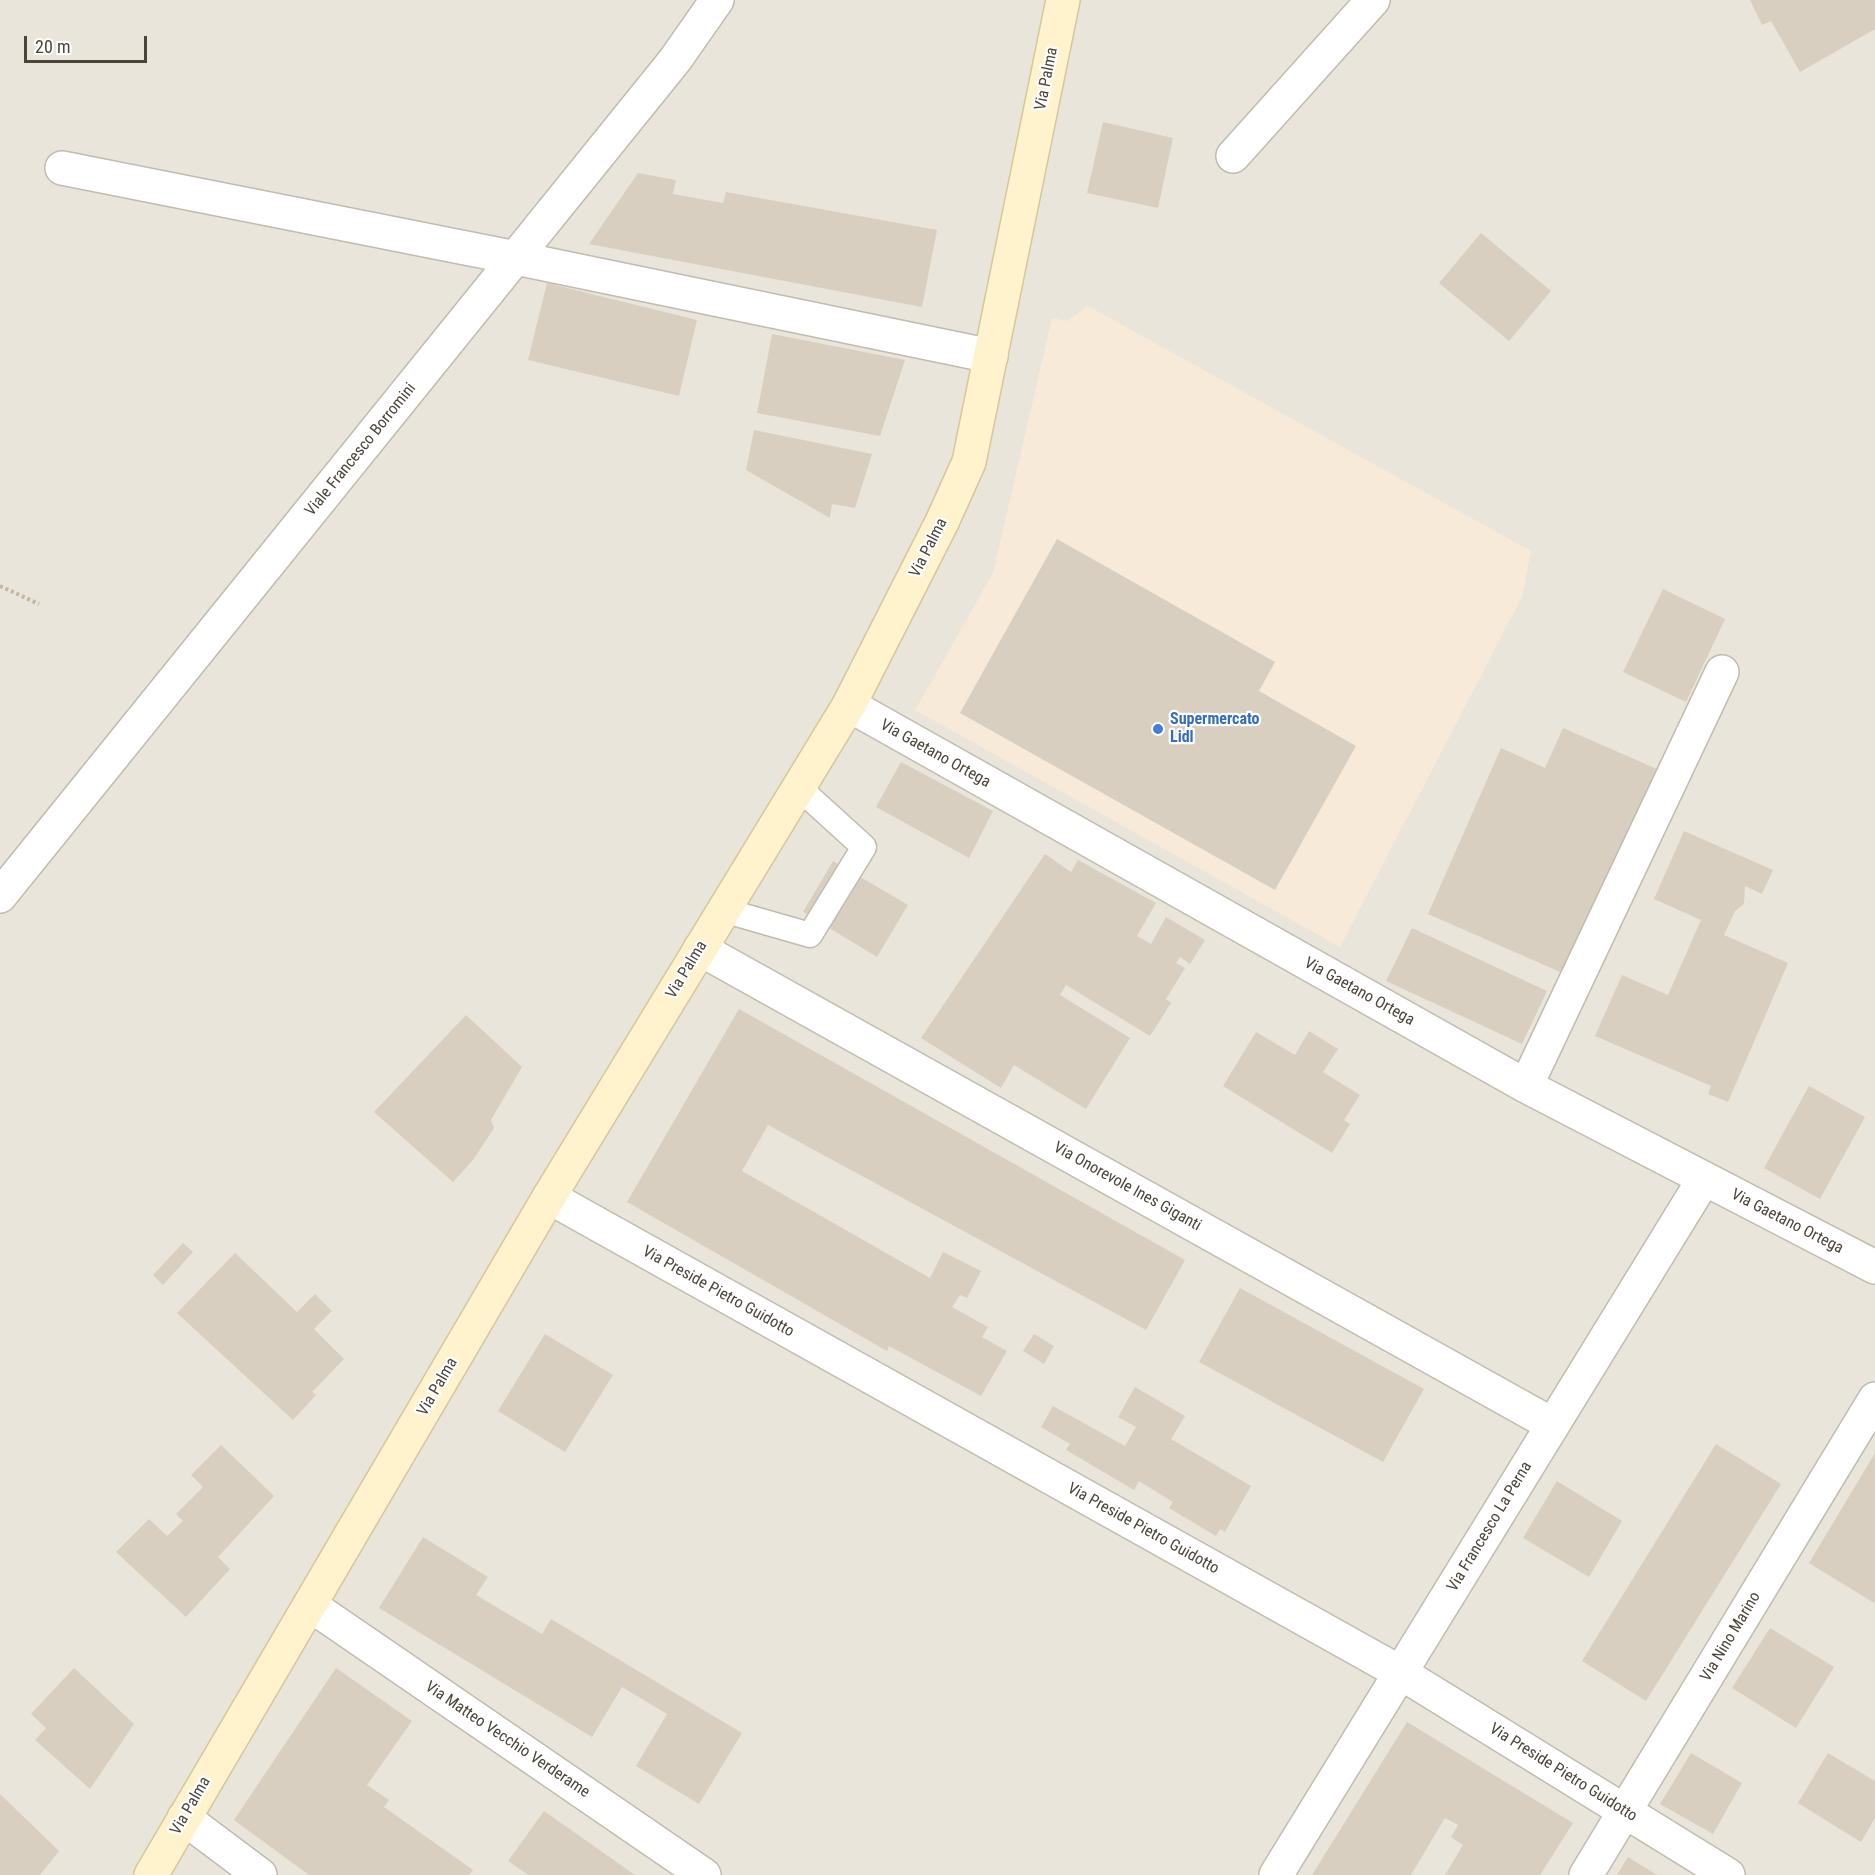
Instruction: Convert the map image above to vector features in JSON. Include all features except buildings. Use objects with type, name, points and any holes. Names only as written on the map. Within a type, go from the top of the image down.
[{"type":"main road","name":"Via Palma","points":[[151,1875],[549,1197],[849,705],[942,522],[969,462],[1063,0]]},
{"type":"street","name":"Viale Francesco Borromini","points":[[0,897],[675,60],[717,0]]},
{"type":"street","points":[[1233,156],[1373,0]]},
{"type":"street","points":[[62,168],[516,258],[991,356]]},
{"type":"street","points":[[1526,1086],[1722,672]]},
{"type":"street","name":"Via Gaetano Ortega","points":[[849,705],[1526,1086],[1875,1267]]},
{"type":"street","name":"Via Onorevole Ines Giganti","points":[[700,949],[1553,1425]]},
{"type":"street","name":"Via Francesco La Perna","points":[[1276,1875],[1704,1179]]},
{"type":"street","name":"Via Preside Pietro Guidotto","points":[[549,1197],[1401,1673],[1728,1875]]},
{"type":"street","name":"Via Nino Marino","points":[[1586,1875],[1875,1399]]},
{"type":"street","name":"Via Matteo Vecchio Verderame","points":[[310,1605],[704,1875]]},
{"type":"street","points":[[184,1818],[260,1875]]},
{"type":"lane","points":[[723,910],[810,935],[864,848],[798,787]]},
{"type":"path","points":[[0,586],[39,604]]},
{"type":"shaded area","points":[[0,0],[1875,0],[1875,1875],[0,1875]]},
{"type":"shaded area","points":[[1088,306],[1531,551],[1522,597],[1340,947],[915,710],[993,573],[1052,318],[1067,321]]},
{"type":"place","name":"Supermercato Lidl","points":[[1158,729]]}]
